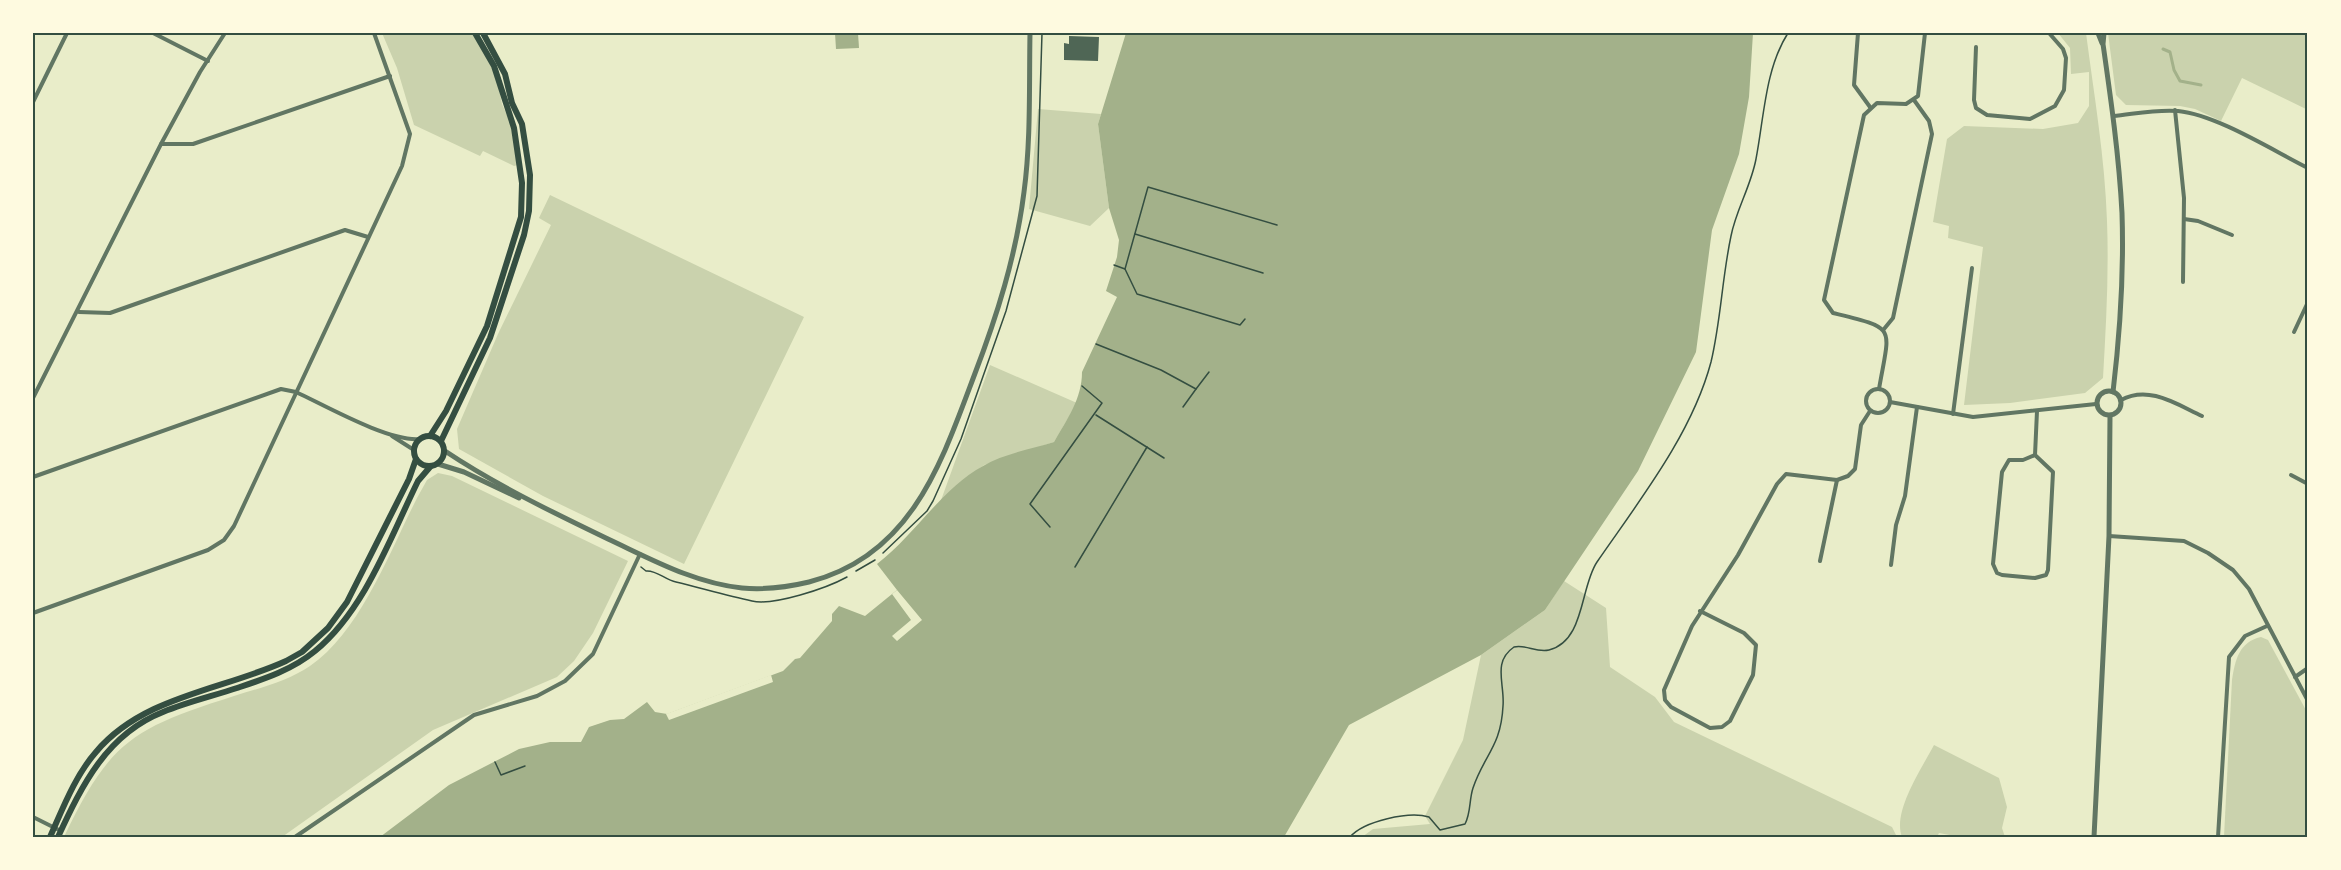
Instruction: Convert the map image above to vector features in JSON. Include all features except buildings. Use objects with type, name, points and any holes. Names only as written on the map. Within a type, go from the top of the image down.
[{"type":"main road","points":[[430,467],[420,464],[414,450],[420,439],[430,436],[451,403],[487,326],[517,235],[522,207],[519,153],[514,128],[494,66],[475,33]]},
{"type":"main road","points":[[441,441],[490,338],[524,235],[529,209],[530,175],[522,124],[512,103],[505,74],[483,33]]},
{"type":"main road","points":[[50,837],[58,832],[85,780],[99,759],[136,726],[166,710],[286,669],[304,660],[330,638],[345,621],[364,588],[418,482],[430,467],[438,464],[445,451],[441,441],[430,436]]},
{"type":"main road","points":[[58,832],[80,774],[96,752],[135,718],[166,704],[286,661],[302,652],[328,628],[361,579],[409,479],[416,459]]},
{"type":"street","points":[[33,102],[67,33]]},
{"type":"street","points":[[153,33],[208,60]]},
{"type":"street","points":[[33,398],[79,312],[161,144],[200,72],[225,33]]},
{"type":"street","points":[[33,613],[208,550],[224,540],[234,526],[402,166],[410,134],[374,33]]},
{"type":"street","points":[[438,464],[535,504],[640,554],[704,581],[743,588],[779,587],[822,578],[844,570],[877,549],[905,521],[925,493],[944,454],[999,309],[1015,249],[1026,175],[1030,33]]},
{"type":"street","points":[[1858,33],[1854,85],[1870,107]]},
{"type":"street","points":[[1879,389],[1888,339],[1884,329],[1878,324],[1833,313],[1824,300],[1864,115],[1870,107],[1877,103],[1906,104],[1918,96],[1925,33]]},
{"type":"street","points":[[1976,47],[1974,100],[1976,108],[1987,116],[2030,119],[2055,106],[2064,90],[2066,58],[2063,49],[2049,33]]},
{"type":"street","points":[[2098,33],[2103,44]]},
{"type":"street","points":[[2104,33],[2103,44],[2122,215],[2119,322],[2113,392],[2121,400]]},
{"type":"street","points":[[161,144],[193,144],[390,76]]},
{"type":"street","points":[[1884,329],[1893,318],[1932,134],[1929,121],[1914,100]]},
{"type":"street","points":[[2112,116],[2175,110],[2209,119],[2308,168]]},
{"type":"street","points":[[2175,110],[2184,219],[2183,282]]},
{"type":"street","points":[[2184,219],[2205,223],[2232,236]]},
{"type":"street","points":[[79,312],[110,313],[345,230],[368,237]]},
{"type":"street","points":[[1953,414],[1972,268]]},
{"type":"street","points":[[2294,332],[2308,302]]},
{"type":"street","points":[[33,477],[281,389],[296,392],[386,432],[410,440],[420,439]]},
{"type":"street","points":[[1879,389],[1886,392],[1890,402],[1888,409],[1881,413],[1870,411],[1867,397],[1872,391],[1879,389]]},
{"type":"street","points":[[2113,392],[2102,393],[2096,404],[2099,412],[2110,416],[2118,412],[2121,400]]},
{"type":"street","points":[[2121,400],[2135,395],[2150,394],[2202,416]]},
{"type":"street","points":[[1890,402],[1973,417],[2096,404]]},
{"type":"street","points":[[1891,565],[1896,525],[1905,496],[1917,407]]},
{"type":"street","points":[[1700,611],[1744,633],[1756,645],[1753,675],[1730,721],[1722,727],[1710,728],[1671,707],[1665,700],[1664,690],[1700,611],[1738,555],[1777,483],[1786,474],[1838,480],[1848,476],[1855,469],[1861,426],[1870,411]]},
{"type":"street","points":[[2035,455],[2023,460],[2009,460],[2002,472],[1994,564],[1997,573],[2002,575],[2035,578],[2046,575],[2048,570],[2053,472],[2035,455],[2037,411]]},
{"type":"street","points":[[2094,837],[2109,536],[2110,416]]},
{"type":"street","points":[[386,432],[414,450]]},
{"type":"street","points":[[445,451],[535,504]]},
{"type":"street","points":[[2291,475],[2308,483]]},
{"type":"street","points":[[1821,561],[1838,480]]},
{"type":"street","points":[[2109,536],[2184,541],[2208,553],[2233,570],[2249,589],[2308,701]]},
{"type":"street","points":[[295,837],[474,715],[537,696],[565,681],[593,654],[640,554]]},
{"type":"street","points":[[2218,837],[2229,657],[2245,636],[2267,626]]},
{"type":"street","points":[[2295,676],[2308,668]]},
{"type":"street","points":[[33,817],[58,832]]},
{"type":"path","points":[[635,564],[645,572],[652,571],[672,581],[719,594],[754,602],[782,599],[820,589],[871,563],[897,542],[927,511],[944,479],[981,384],[1030,229],[1037,196],[1042,33]]},
{"type":"path","points":[[1350,837],[1361,826],[1369,823],[1410,816],[1429,817],[1440,830],[1465,824],[1473,788],[1501,732],[1504,704],[1500,667],[1504,656],[1514,647],[1547,650],[1557,647],[1563,640],[1577,620],[1596,564],[1673,448],[1708,373],[1721,313],[1731,234],[1754,171],[1771,73],[1783,39],[1788,33]]},
{"type":"path","points":[[1245,319],[1240,326],[1137,294],[1125,269],[1148,186],[1277,225]]},
{"type":"path","points":[[1135,234],[1263,273]]},
{"type":"path","points":[[1114,265],[1125,269]]},
{"type":"path","points":[[1096,344],[1161,370],[1196,389]]},
{"type":"path","points":[[1183,407],[1209,372]]},
{"type":"path","points":[[1050,527],[1030,504],[1102,404],[1082,386]]},
{"type":"path","points":[[1095,415],[1164,458]]},
{"type":"path","points":[[1075,567],[1147,447]]},
{"type":"path","points":[[495,762],[501,775],[525,766]]},
{"type":"shaded area","points":[[382,33],[475,33],[497,79],[502,104],[510,122],[518,165],[514,166],[483,151],[480,156],[414,125],[397,68]]},
{"type":"shaded area","points":[[835,33],[858,33],[859,48],[836,49]]},
{"type":"shaded area","points":[[1126,33],[1753,33],[1749,97],[1739,154],[1712,230],[1696,352],[1638,471],[1545,610],[1481,655],[1349,725],[1284,837],[380,837],[449,785],[519,749],[550,742],[581,742],[589,727],[610,720],[624,719],[647,702],[655,712],[667,714],[783,671],[795,659],[800,658],[832,621],[832,614],[839,606],[865,616],[897,590],[877,564],[904,540],[954,487],[991,462],[1054,442],[1073,409],[1082,372],[1117,297],[1106,291],[1117,257],[1119,240],[1109,208],[1098,124]]},
{"type":"shaded area","points":[[2058,33],[2086,33],[2099,127],[2108,241],[2103,378],[2085,393],[2010,403],[1964,405],[1983,247],[1948,238],[1949,226],[1933,222],[1947,139],[1964,126],[2043,129],[2078,123],[2089,106],[2089,72],[2071,74],[2070,48]]},
{"type":"shaded area","points":[[2108,33],[2308,33],[2308,110],[2242,78],[2221,121],[2195,109],[2180,106],[2126,105],[2116,95]]},
{"type":"shaded area","points":[[1038,109],[1101,114],[1098,124],[1109,208],[1090,226],[1029,209]]},
{"type":"shaded area","points":[[550,195],[804,317],[684,564],[543,496],[459,449],[457,429],[498,334],[551,225],[539,218]]},
{"type":"shaded area","points":[[990,365],[1077,403],[1054,442],[984,465],[955,487],[940,503]]},
{"type":"shaded area","points":[[438,473],[452,476],[628,561],[593,633],[574,661],[557,677],[433,730],[282,837],[64,837],[80,804],[96,779],[112,758],[129,742],[148,729],[172,718],[292,676],[310,666],[328,651],[359,612],[427,480]]},
{"type":"shaded area","points":[[1564,581],[1606,608],[1610,667],[1655,697],[1674,722],[1892,827],[1897,837],[1362,837],[1373,829],[1430,824],[1425,816],[1463,740],[1481,655],[1545,610]]},
{"type":"shaded area","points":[[2261,637],[2268,640],[2308,714],[2308,837],[2224,837],[2233,673],[2239,653],[2248,643]]},
{"type":"shaded area","points":[[1934,745],[1999,778],[2007,807],[2002,828],[2005,837],[1960,837],[1939,833],[1937,837],[1902,837],[1901,815],[1905,803]]},
{"type":"pier","points":[[897,590],[922,620],[897,641],[892,636],[911,620],[892,594]]},
{"type":"pier","points":[[771,675],[773,682],[669,720],[666,714]]},
{"type":"waterway","points":[[2163,49],[2170,52],[2174,70],[2180,81],[2201,85]]}]
